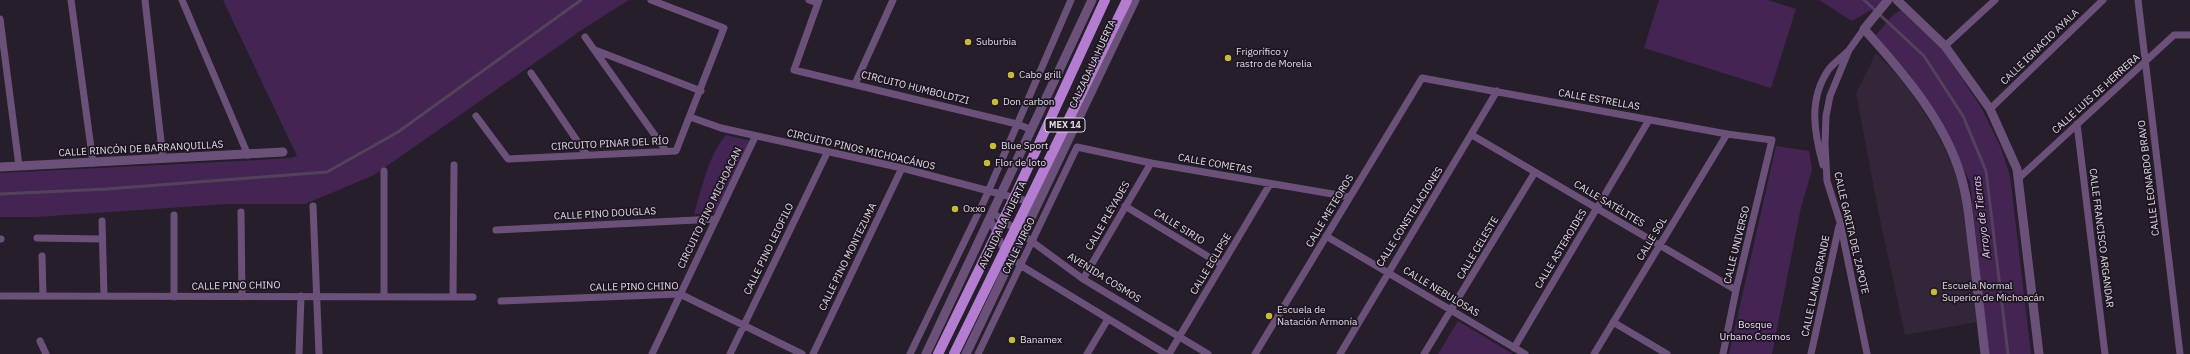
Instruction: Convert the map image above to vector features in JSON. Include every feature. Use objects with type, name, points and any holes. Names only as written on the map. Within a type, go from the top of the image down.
[{"type":"main road","name":"AVENIDA LA HUERTA","points":[[938,354],[1003,222],[1105,0]]},
{"type":"main road","name":"AVENIDA LA HUERTA","points":[[954,354],[1127,0]]},
{"type":"street","points":[[71,0],[93,163]]},
{"type":"street","points":[[145,0],[163,159]]},
{"type":"street","points":[[182,0],[248,155]]},
{"type":"street","name":"CIRCUITO PINAR DEL RÍO","points":[[476,116],[508,159],[586,154],[676,151],[724,28],[651,0]]},
{"type":"street","points":[[809,0],[818,1]]},
{"type":"street","points":[[855,84],[893,0]]},
{"type":"street","points":[[910,354],[988,192],[1071,0]]},
{"type":"street","points":[[926,354],[1002,195],[1030,129],[1092,0]]},
{"type":"street","name":"CALZADA LA HUERTA","points":[[966,354],[1135,0]]},
{"type":"street","points":[[1888,0],[1867,26],[1906,76],[1938,124],[1964,186],[1985,354]]},
{"type":"street","points":[[1898,0],[1945,46],[1990,109],[2017,169],[2039,354]]},
{"type":"street","points":[[1945,46],[1995,0]]},
{"type":"street","name":"CALLE IGNACIO AYALA","points":[[1990,109],[2103,0]]},
{"type":"street","name":"CALLE LEONARDO BRAVO","points":[[2138,0],[2180,354]]},
{"type":"street","name":"CIRCUITO HUMBOLDTZI","points":[[818,1],[794,70],[1018,124],[1030,129]]},
{"type":"street","points":[[0,19],[19,166]]},
{"type":"street","name":"CALLE GARITA DEL ZAPOTE","points":[[1867,26],[1849,50],[1830,96],[1826,116],[1827,181],[1840,222],[1867,354]]},
{"type":"street","name":"CALLE LUIS DE HERRERA","points":[[2019,178],[2174,35],[2190,35]]},
{"type":"street","points":[[584,37],[595,50],[666,151]]},
{"type":"street","points":[[595,50],[700,91]]},
{"type":"street","points":[[1827,181],[1817,143],[1814,115],[1817,94],[1830,68],[1849,50]]},
{"type":"street","points":[[531,73],[586,154]]},
{"type":"street","name":"CALLE ESTRELLAS","points":[[1422,78],[1727,134],[1772,140]]},
{"type":"street","name":"CALLE METEOROS","points":[[1255,354],[1422,78]]},
{"type":"street","name":"CALLE CONSTELACIONES","points":[[1340,354],[1497,92]]},
{"type":"street","points":[[1814,115],[1826,116]]},
{"type":"street","name":"CIRCUITO PINOS MICHOACÁNOS","points":[[690,117],[721,128],[755,137],[902,168],[1027,202]]},
{"type":"street","name":"CALLE ASTEROIDES","points":[[1514,348],[1649,120]]},
{"type":"street","name":"CALLE FRANCISCO ARGANDAR","points":[[2077,124],[2105,354]]},
{"type":"street","name":"CALLE SOL","points":[[1594,354],[1727,134]]},
{"type":"street","name":"CALLE SATÉLITES","points":[[1472,135],[1736,290]]},
{"type":"street","name":"CIRCUITO PINO MICHOACAN","points":[[652,354],[755,137]]},
{"type":"street","name":"CALLE UNIVERSO","points":[[1723,354],[1736,290],[1772,140]]},
{"type":"street","name":"CALLE COMETAS","points":[[1077,148],[1151,163],[1350,197]]},
{"type":"street","name":"CALLE VIRGO","points":[[978,354],[1077,148]]},
{"type":"street","name":"CALLE RINCÓN DE BARRANQUILLAS","points":[[0,167],[283,152]]},
{"type":"street","name":"CALLE PINO LEIOFILO","points":[[730,354],[826,153]]},
{"type":"street","name":"CALLE PLÉYADES","points":[[1083,279],[1151,163]]},
{"type":"street","points":[[453,296],[454,164]]},
{"type":"street","name":"CALLE PINO MONTEZUMA","points":[[813,354],[902,168]]},
{"type":"street","points":[[384,171],[384,297]]},
{"type":"street","name":"CALLE CELESTE","points":[[1424,354],[1535,172]]},
{"type":"street","name":"CALLE ECLIPSE","points":[[1169,354],[1270,184]]},
{"type":"street","points":[[313,206],[319,354]]},
{"type":"street","name":"CALLE SIRIO","points":[[1126,206],[1222,265]]},
{"type":"street","points":[[242,212],[242,297]]},
{"type":"street","points":[[174,215],[174,297]]},
{"type":"street","points":[[992,216],[996,236],[1004,250],[1020,264],[1166,354]]},
{"type":"street","name":"AVENIDA COSMOS","points":[[992,216],[1003,222],[1083,279],[1208,354]]},
{"type":"street","name":"CALLE PINO DOUGLAS","points":[[496,230],[716,219]]},
{"type":"street","points":[[102,221],[104,296]]},
{"type":"street","name":"CALLE LLANO GRANDE","points":[[1811,354],[1840,222]]},
{"type":"street","name":"CALLE NEBULOSAS","points":[[1326,236],[1525,354]]},
{"type":"street","points":[[37,238],[102,239]]},
{"type":"street","points":[[42,256],[42,296]]},
{"type":"street","name":"CALLE PINO CHINO","points":[[501,301],[680,294],[802,354]]},
{"type":"street","name":"CALLE PINO CHINO","points":[[0,296],[473,297]]},
{"type":"street","points":[[299,354],[301,296]]},
{"type":"street","points":[[1087,354],[1108,319]]},
{"type":"street","points":[[1613,322],[1667,354]]},
{"type":"street","points":[[40,340],[46,354]]},
{"type":"shaded area","points":[[1876,53],[1903,81],[1935,129],[1953,166],[1961,191],[1977,322],[1905,335],[1878,210],[1856,93]]},
{"type":"green space","points":[[223,0],[629,0],[586,27],[374,175],[305,204],[227,204],[37,217],[0,217],[0,173],[260,160],[290,158],[297,156]]},
{"type":"green space","points":[[1659,0],[1768,0],[1796,9],[1771,88],[1644,48]]},
{"type":"green space","points":[[1819,0],[1885,0],[1886,1],[1852,21]]},
{"type":"green space","points":[[1901,10],[1943,50],[1982,109],[2001,148],[2010,176],[2031,354],[1989,354],[1970,182],[1940,121],[1910,75],[1876,35],[1894,14]]},
{"type":"green space","points":[[726,135],[751,141],[716,213],[694,214],[710,162]]},
{"type":"green space","name":"Bosque Urbano Cosmos","points":[[1776,146],[1809,151],[1812,170],[1801,207],[1772,354],[1729,354]]},
{"type":"green space","points":[[1458,321],[1513,354],[1438,354]]},
{"type":"waterway","points":[[0,194],[107,189],[327,172],[398,132],[581,0]]},
{"type":"waterway","name":"Arroyo de Tierras","points":[[1864,0],[1924,56],[1963,116],[1986,171],[2008,354]]},
{"type":"place","name":"Suburbia","points":[[968,42]]},
{"type":"place","name":"Frigorífico y rastro de Morelia","points":[[1228,58]]},
{"type":"place","name":"Cabo grill","points":[[1011,75]]},
{"type":"place","name":"Don carbon","points":[[995,102]]},
{"type":"place","name":"Blue Sport","points":[[993,146]]},
{"type":"place","name":"Flor de loto","points":[[987,163]]},
{"type":"place","name":"Oxxo","points":[[955,209]]},
{"type":"place","name":"Escuela Normal Superior de Michoacán","points":[[1934,292]]},
{"type":"place","name":"Escuela de Natación Armonía","points":[[1269,316]]},
{"type":"place","name":"Banamex","points":[[1012,340]]}]
